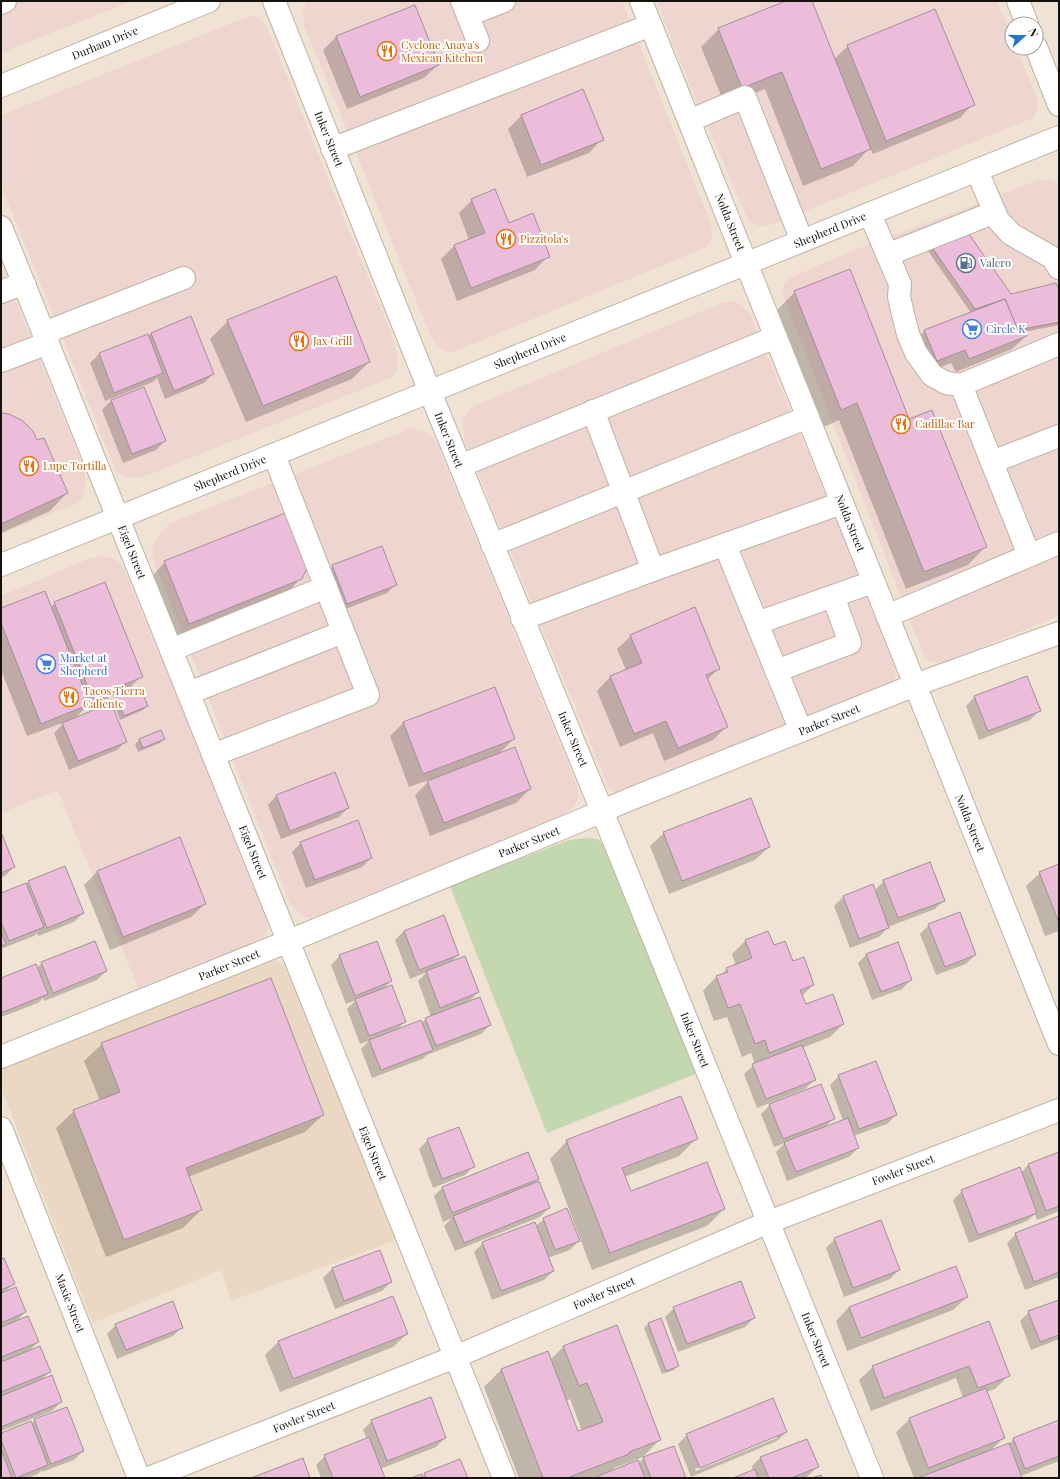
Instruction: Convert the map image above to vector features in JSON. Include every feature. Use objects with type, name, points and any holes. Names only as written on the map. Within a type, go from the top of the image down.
[{"type":"street","points":[[1,3],[5,1]]},
{"type":"street","name":"Durham Drive","points":[[1,86],[208,1]]},
{"type":"street","name":"Inker Street","points":[[274,1],[430,392],[602,811],[872,1478]]},
{"type":"street","points":[[478,41],[465,8],[504,1]]},
{"type":"street","name":"Nolda Street","points":[[641,1],[1059,1044]]},
{"type":"street","points":[[1018,1],[1024,16]]},
{"type":"street","points":[[332,149],[651,25]]},
{"type":"street","points":[[1040,56],[1059,104]]},
{"type":"street","points":[[689,121],[745,97],[802,241]]},
{"type":"street","name":"Shepherd Drive","points":[[1,565],[1059,137]]},
{"type":"street","points":[[977,171],[998,220],[1011,234],[1057,261]]},
{"type":"street","points":[[887,255],[995,212]]},
{"type":"street","points":[[870,214],[900,284],[899,297],[908,334],[916,353],[932,375],[946,383],[962,385],[1059,344]]},
{"type":"street","name":"Eigel Street","points":[[1,227],[504,1478]]},
{"type":"street","points":[[1,361],[46,338],[184,278]]},
{"type":"street","points":[[1,292],[24,283]]},
{"type":"street","points":[[460,466],[776,337]]},
{"type":"street","points":[[962,385],[1029,555]]},
{"type":"street","points":[[593,411],[654,570]]},
{"type":"street","points":[[492,545],[808,417]]},
{"type":"street","points":[[992,462],[1059,436]]},
{"type":"street","points":[[214,755],[368,695],[274,455]]},
{"type":"street","points":[[522,619],[842,503]]},
{"type":"street","points":[[887,616],[1059,543]]},
{"type":"street","points":[[726,545],[801,732]]},
{"type":"street","points":[[757,623],[873,582]]},
{"type":"street","points":[[171,650],[326,587]]},
{"type":"street","points":[[776,671],[850,643],[833,596]]},
{"type":"street","points":[[189,693],[343,632]]},
{"type":"street","name":"Parker Street","points":[[1,1056],[289,941],[602,811],[915,685],[1059,633]]},
{"type":"street","name":"Fowler Street","points":[[149,1478],[455,1357],[769,1222],[1059,1110]]},
{"type":"street","name":"Maxie Street","points":[[1,1128],[139,1478]]},
{"type":"shaded area","points":[[1,1],[132,1],[1,53]]},
{"type":"shaded area","points":[[306,1],[622,1],[711,225],[712,236],[710,244],[702,249],[456,351],[448,352],[439,347],[431,337],[304,25],[303,12]]},
{"type":"shaded area","points":[[657,1],[997,1],[1004,18],[1004,56],[1019,56],[1037,98],[1038,108],[1034,117],[1028,120],[774,224],[762,227],[748,220],[676,52]]},
{"type":"shaded area","points":[[254,16],[260,18],[266,25],[394,341],[398,366],[396,373],[390,378],[153,473],[141,477],[130,478],[122,476],[116,471],[1,185],[1,115],[247,17]]},
{"type":"shaded area","points":[[1038,180],[1051,180],[1059,184],[1059,616],[950,660],[940,663],[929,661],[924,656],[783,295],[784,283],[792,277],[852,251]]},
{"type":"shaded area","points":[[1,265],[83,466],[86,480],[84,495],[78,503],[1,534]]},
{"type":"shaded area","points":[[735,301],[750,314],[896,664],[895,677],[890,687],[617,793],[609,788],[464,440],[463,420],[467,412],[476,405],[722,303]]},
{"type":"shaded area","points":[[412,428],[423,431],[435,439],[578,788],[578,800],[571,809],[560,817],[310,918],[300,915],[291,905],[154,562],[152,548],[159,535],[170,523]]},
{"type":"shaded area","points":[[103,556],[115,559],[122,565],[260,895],[268,928],[264,938],[138,988],[58,790],[1,813],[1,596],[90,558]]},
{"type":"shaded area","points":[[270,960],[279,962],[288,971],[295,983],[396,1240],[231,1301],[221,1270],[93,1323],[1,1088],[1,1071],[12,1064]]},
{"type":"green space","points":[[588,838],[598,839],[608,849],[698,1073],[547,1133],[450,886],[569,840]]},
{"type":"building","points":[[786,1],[812,1],[871,149],[821,169],[782,72],[742,88],[718,28]]},
{"type":"building","name":"Cyclone Anaya's Mexican Kitchen","points":[[415,5],[439,65],[360,97],[336,36]]},
{"type":"building","points":[[935,9],[975,105],[886,141],[847,45]]},
{"type":"building","points":[[583,89],[604,140],[541,165],[521,115]]},
{"type":"building","name":"Pizzitola's","points":[[495,189],[509,223],[533,213],[550,257],[471,288],[454,245],[485,233],[471,199]]},
{"type":"building","name":"Valero","points":[[966,230],[1011,294],[1056,283],[1059,290],[1059,322],[1018,330],[1005,299],[975,309],[929,243]]},
{"type":"building","name":"Cadillac Bar","points":[[850,269],[909,419],[932,410],[987,547],[924,572],[857,403],[841,410],[794,291]]},
{"type":"building","name":"Jax Grill","points":[[336,276],[370,362],[263,406],[227,320]]},
{"type":"building","name":"Circle K","points":[[1005,299],[1018,330],[1024,329],[1027,336],[969,359],[965,350],[937,361],[924,330]]},
{"type":"building","points":[[191,316],[214,374],[174,391],[151,333]]},
{"type":"building","points":[[148,334],[163,373],[114,393],[99,353]]},
{"type":"building","points":[[144,387],[166,441],[132,454],[111,400]]},
{"type":"building","name":"Lupe Tortilla","points":[[1,413],[9,414],[23,421],[33,431],[37,440],[44,438],[68,493],[1,524]]},
{"type":"building","points":[[288,512],[310,561],[302,579],[189,624],[164,561]]},
{"type":"building","points":[[382,546],[397,585],[347,604],[332,565]]},
{"type":"building","points":[[105,582],[143,677],[92,697],[54,602]]},
{"type":"building","name":"Market at Shepherd","points":[[45,591],[90,704],[41,724],[1,623],[1,608]]},
{"type":"building","points":[[695,607],[720,669],[706,675],[728,727],[678,748],[666,721],[634,734],[610,676],[642,663],[630,635]]},
{"type":"building","points":[[1027,676],[1041,711],[988,731],[974,696]]},
{"type":"building","points":[[140,687],[148,706],[124,716],[116,696]]},
{"type":"building","points":[[495,687],[515,739],[423,774],[403,722]]},
{"type":"building","points":[[111,703],[127,742],[78,761],[62,723]]},
{"type":"building","points":[[161,730],[165,739],[143,748],[139,739]]},
{"type":"building","points":[[515,747],[531,789],[444,823],[427,781]]},
{"type":"building","points":[[335,772],[349,808],[290,831],[276,795]]},
{"type":"building","points":[[751,798],[770,847],[682,881],[663,832]]},
{"type":"building","points":[[358,820],[372,858],[315,880],[300,842]]},
{"type":"building","points":[[1,832],[15,867],[1,873]]},
{"type":"building","points":[[180,837],[206,904],[123,937],[97,871]]},
{"type":"building","points":[[930,862],[945,901],[898,918],[883,880]]},
{"type":"building","points":[[1059,864],[1059,923],[1039,872]]},
{"type":"building","points":[[65,866],[84,913],[47,928],[28,881]]},
{"type":"building","points":[[26,883],[44,927],[9,941],[1,922],[1,893]]},
{"type":"building","points":[[873,884],[889,928],[859,939],[843,896]]},
{"type":"building","points":[[960,912],[976,955],[945,967],[928,924]]},
{"type":"building","points":[[444,915],[459,955],[419,970],[404,931]]},
{"type":"building","points":[[768,931],[774,945],[785,941],[793,961],[804,957],[814,985],[800,990],[806,1004],[833,994],[844,1024],[769,1053],[765,1040],[755,1044],[740,1004],[728,1008],[716,976],[728,972],[726,968],[752,958],[745,940]]},
{"type":"building","points":[[1,932],[6,944],[1,946]]},
{"type":"building","points":[[95,941],[107,971],[53,993],[41,962]]},
{"type":"building","points":[[377,941],[392,981],[355,996],[339,955]]},
{"type":"building","points":[[898,942],[912,980],[881,992],[866,954]]},
{"type":"building","points":[[465,956],[479,992],[440,1008],[426,971]]},
{"type":"building","points":[[36,964],[48,994],[1,1013],[1,978]]},
{"type":"building","points":[[271,978],[324,1115],[186,1168],[202,1210],[124,1240],[73,1110],[120,1092],[101,1043]]},
{"type":"building","points":[[392,985],[406,1022],[369,1036],[355,999]]},
{"type":"building","points":[[480,997],[491,1025],[436,1046],[425,1018]]},
{"type":"building","points":[[421,1020],[433,1050],[381,1070],[369,1040]]},
{"type":"building","points":[[802,1045],[816,1080],[766,1099],[752,1064]]},
{"type":"building","points":[[876,1061],[897,1115],[859,1129],[838,1075]]},
{"type":"building","points":[[821,1084],[835,1119],[783,1139],[769,1104]]},
{"type":"building","points":[[681,1096],[698,1139],[622,1168],[631,1191],[707,1162],[725,1209],[610,1253],[566,1140]]},
{"type":"building","points":[[848,1118],[859,1148],[796,1172],[784,1142]]},
{"type":"building","points":[[459,1127],[475,1167],[442,1179],[427,1139]]},
{"type":"building","points":[[528,1152],[539,1179],[452,1213],[442,1187]]},
{"type":"building","points":[[1059,1152],[1059,1206],[1046,1211],[1028,1164]]},
{"type":"building","points":[[1020,1167],[1037,1213],[978,1235],[961,1190]]},
{"type":"building","points":[[539,1181],[550,1208],[464,1243],[453,1216]]},
{"type":"building","points":[[567,1208],[580,1241],[555,1250],[543,1218]]},
{"type":"building","points":[[1059,1216],[1059,1272],[1034,1282],[1015,1233]]},
{"type":"building","points":[[881,1220],[900,1270],[853,1288],[834,1238]]},
{"type":"building","points":[[535,1222],[554,1271],[501,1291],[482,1242]]},
{"type":"building","points":[[380,1250],[392,1282],[344,1301],[332,1268]]},
{"type":"building","points":[[4,1258],[15,1284],[1,1290],[1,1259]]},
{"type":"building","points":[[956,1266],[968,1297],[861,1338],[849,1307]]},
{"type":"building","points":[[741,1281],[755,1318],[687,1344],[673,1307]]},
{"type":"building","points":[[16,1287],[26,1312],[1,1323],[1,1293]]},
{"type":"building","points":[[393,1296],[408,1334],[293,1379],[278,1341]]},
{"type":"building","points":[[1059,1300],[1059,1335],[1040,1342],[1028,1311]]},
{"type":"building","points":[[173,1301],[183,1328],[126,1350],[115,1324]]},
{"type":"building","points":[[28,1316],[39,1342],[1,1357],[1,1327]]},
{"type":"building","points":[[661,1318],[679,1366],[666,1371],[648,1323]]},
{"type":"building","points":[[989,1321],[1010,1376],[978,1388],[969,1366],[884,1398],[872,1366]]},
{"type":"building","points":[[617,1325],[661,1440],[567,1478],[543,1478],[501,1369],[548,1351],[578,1431],[603,1422],[587,1383],[579,1386],[563,1346]]},
{"type":"building","points":[[40,1346],[51,1372],[1,1392],[1,1362]]},
{"type":"building","points":[[52,1375],[62,1402],[1,1427],[1,1396]]},
{"type":"building","points":[[986,1388],[1005,1438],[928,1468],[909,1418]]},
{"type":"building","points":[[431,1397],[446,1438],[387,1461],[371,1420]]},
{"type":"building","points":[[773,1398],[787,1432],[700,1468],[686,1434]]},
{"type":"building","points":[[67,1407],[84,1451],[51,1464],[34,1419]]},
{"type":"building","points":[[1059,1420],[1059,1456],[1025,1469],[1013,1438]]},
{"type":"building","points":[[31,1421],[48,1465],[16,1478],[1,1440],[1,1433]]},
{"type":"building","points":[[369,1437],[385,1478],[333,1478],[324,1455]]},
{"type":"building","points":[[807,1439],[819,1467],[791,1478],[769,1478],[760,1457]]},
{"type":"building","points":[[1009,1443],[1022,1478],[918,1478]]},
{"type":"building","points":[[674,1446],[686,1478],[651,1478],[643,1457]]},
{"type":"building","points":[[1,1449],[12,1478],[1,1478]]},
{"type":"building","points":[[303,1458],[310,1478],[251,1478]]},
{"type":"building","points":[[460,1459],[468,1478],[426,1478],[424,1473]]},
{"type":"building","points":[[638,1460],[645,1478],[599,1478],[598,1476]]},
{"type":"building","points":[[755,1469],[758,1478],[733,1478]]},
{"type":"building","points":[[422,1474],[423,1478],[411,1478]]},
{"type":"building","points":[[821,1475],[822,1478],[812,1478]]},
{"type":"place","name":"Cyclone Anaya's Mexican Kitchen","points":[[387,51]]},
{"type":"place","name":"Pizzitola's","points":[[506,239]]},
{"type":"place","name":"Valero","points":[[966,263]]},
{"type":"place","name":"Circle K","points":[[972,329]]},
{"type":"place","name":"Jax Grill","points":[[299,341]]},
{"type":"place","name":"Cadillac Bar","points":[[901,424]]},
{"type":"place","name":"Lupe Tortilla","points":[[29,466]]},
{"type":"place","name":"Market at Shepherd","points":[[46,664]]},
{"type":"place","name":"Tacos Tierra Caliente","points":[[69,697]]}]
